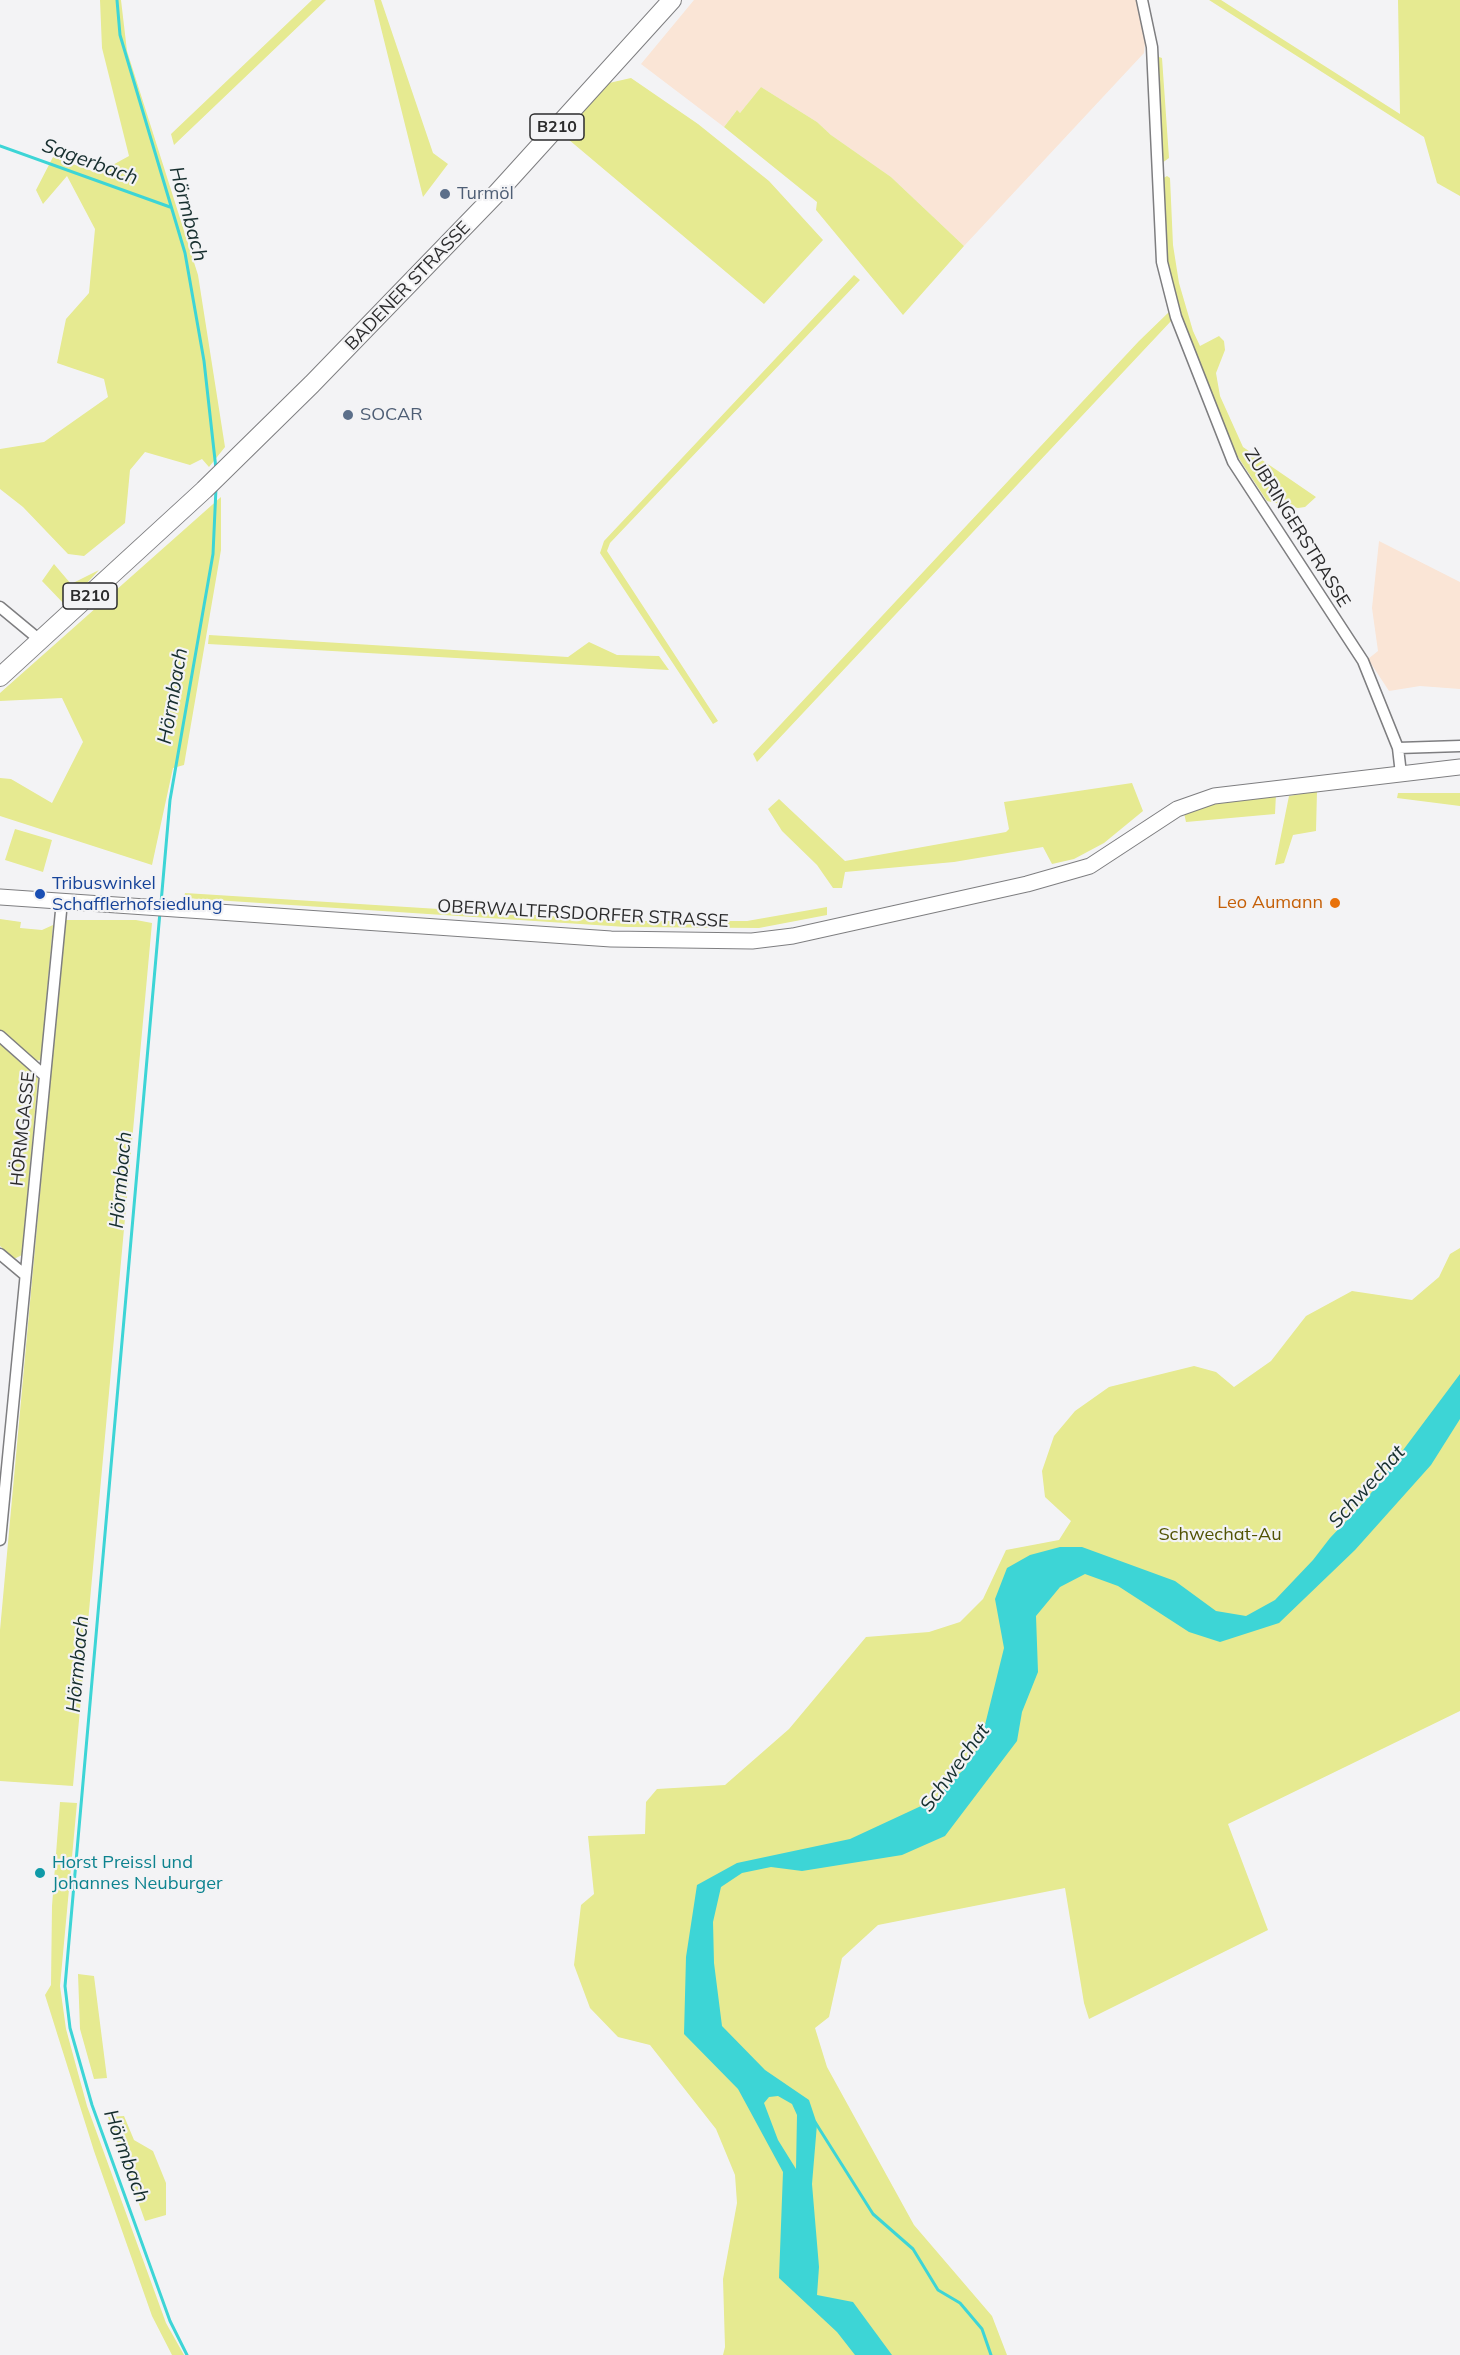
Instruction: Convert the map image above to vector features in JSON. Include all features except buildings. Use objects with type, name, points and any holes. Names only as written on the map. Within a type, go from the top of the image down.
[{"type":"main road","name":"BADENER STRASSE","points":[[40,641],[231,465],[446,247],[672,0]]},
{"type":"main road","name":"B210","points":[[0,678],[40,641]]},
{"type":"street","name":"ZUBRINGERSTRASSE","points":[[1142,0],[1152,46],[1162,262],[1176,317],[1233,462],[1363,661],[1398,748],[1401,774]]},
{"type":"street","points":[[0,607],[40,641]]},
{"type":"street","points":[[1398,748],[1460,746]]},
{"type":"street","name":"OBERWALTERSDORFER STRASSE","points":[[0,897],[611,939],[752,941],[793,936],[1028,884],[1090,866],[1177,808],[1214,796],[1460,768]]},
{"type":"street","name":"HÖRMGASSE","points":[[0,1540],[3,1471],[62,901]]},
{"type":"street","points":[[0,1036],[45,1076]]},
{"type":"street","points":[[0,1254],[25,1275]]},
{"type":"shaded area","points":[[694,0],[1139,0],[1146,35],[1144,53],[964,246],[891,177],[831,135],[817,122],[761,87],[740,113],[736,111],[724,127],[641,64]]},
{"type":"shaded area","points":[[1379,541],[1460,582],[1460,689],[1420,686],[1389,691],[1368,659],[1378,651],[1372,608]]},
{"type":"green space","points":[[100,0],[121,0],[127,51],[198,275],[225,447],[209,467],[202,459],[190,465],[145,452],[130,470],[125,523],[84,556],[68,554],[23,507],[0,489],[0,449],[44,442],[108,397],[104,379],[57,363],[66,319],[89,293],[95,229],[67,176],[43,204],[36,190],[53,157],[98,173],[129,156],[102,48]]},
{"type":"green space","points":[[312,0],[326,0],[174,145],[171,134]]},
{"type":"green space","points":[[374,0],[381,0],[433,153],[448,164],[423,197]]},
{"type":"green space","points":[[1209,0],[1221,0],[1400,114],[1398,0],[1460,0],[1460,196],[1437,183],[1424,137]]},
{"type":"green space","points":[[1156,56],[1162,58],[1169,158],[1162,163]]},
{"type":"green space","points":[[631,78],[698,124],[769,181],[823,240],[764,304],[562,134],[609,83]]},
{"type":"green space","points":[[761,87],[817,122],[831,135],[891,177],[964,246],[903,315],[816,210],[817,202],[724,127],[737,110],[740,113]]},
{"type":"green space","points":[[1167,176],[1170,178],[1173,245],[1179,283],[1193,331],[1200,346],[1219,336],[1224,341],[1225,350],[1216,373],[1220,396],[1243,447],[1316,497],[1305,507],[1298,508],[1267,501],[1236,454],[1223,426],[1187,336],[1172,286],[1165,246],[1162,179]]},
{"type":"green space","points":[[854,275],[860,280],[610,543],[607,551],[718,721],[713,724],[600,553],[604,541]]},
{"type":"green space","points":[[1169,312],[1172,320],[757,762],[753,754],[1139,341]]},
{"type":"green space","points":[[221,497],[221,550],[184,765],[173,768],[152,865],[0,816],[0,778],[11,779],[52,803],[83,742],[62,698],[0,701],[0,693]]},
{"type":"green space","points":[[54,564],[71,584],[99,570],[66,606],[42,581]]},
{"type":"green space","points":[[209,635],[568,657],[589,642],[617,655],[659,656],[669,670],[208,644]]},
{"type":"green space","points":[[1132,783],[1143,811],[1104,843],[1074,859],[1052,864],[1043,847],[954,862],[845,872],[842,888],[833,888],[817,865],[782,831],[768,809],[779,799],[845,861],[1006,832],[1009,829],[1004,802]]},
{"type":"green space","points":[[1317,791],[1316,831],[1293,835],[1284,863],[1275,865],[1289,796]]},
{"type":"green space","points":[[1398,793],[1460,793],[1460,806],[1397,798]]},
{"type":"green space","points":[[1276,794],[1275,814],[1186,822],[1184,813],[1217,803]]},
{"type":"green space","points":[[15,829],[52,840],[43,872],[5,860]]},
{"type":"green space","points":[[185,893],[629,921],[747,921],[827,907],[827,915],[759,928],[626,927],[184,898]]},
{"type":"green space","points":[[0,919],[21,922],[20,928],[42,930],[53,925],[41,1060],[33,1061],[0,1030]]},
{"type":"green space","points":[[65,920],[136,920],[152,923],[73,1786],[0,1781],[0,1630]]},
{"type":"green space","points":[[0,1044],[38,1078],[22,1255],[14,1259],[0,1246]]},
{"type":"green space","name":"Schwechat-Au","points":[[1460,1248],[1460,1711],[1228,1824],[1268,1930],[1089,2019],[1084,2003],[1065,1888],[878,1925],[842,1958],[829,2017],[815,2028],[827,2067],[914,2225],[992,2316],[1007,2355],[723,2355],[725,2347],[723,2279],[737,2203],[735,2175],[716,2129],[650,2045],[618,2037],[590,2008],[574,1965],[581,1905],[594,1894],[588,1836],[645,1834],[646,1802],[657,1789],[725,1785],[789,1729],[866,1637],[929,1632],[960,1622],[983,1599],[1006,1550],[1059,1540],[1071,1521],[1045,1497],[1042,1471],[1054,1436],[1075,1411],[1109,1387],[1194,1366],[1216,1372],[1234,1387],[1271,1361],[1306,1316],[1352,1291],[1412,1300],[1439,1277],[1450,1254]]},
{"type":"green space","points":[[60,1802],[77,1803],[60,1986],[66,2029],[87,2106],[166,2323],[184,2355],[172,2355],[152,2316],[94,2151],[45,1995],[51,1985],[52,1906]]},
{"type":"green space","points":[[78,1974],[94,1976],[107,2078],[94,2079],[80,2029]]},
{"type":"green space","points":[[124,2116],[134,2140],[153,2151],[166,2183],[166,2215],[145,2221],[108,2117]]},
{"type":"water","points":[[1460,1374],[1460,1419],[1431,1465],[1355,1550],[1279,1623],[1220,1642],[1189,1632],[1118,1586],[1085,1574],[1060,1587],[1036,1616],[1038,1672],[1022,1712],[1017,1741],[945,1836],[902,1855],[802,1871],[771,1867],[742,1873],[721,1887],[713,1922],[714,1963],[722,2026],[765,2070],[809,2100],[817,2124],[812,2184],[819,2267],[817,2295],[853,2302],[892,2355],[855,2355],[837,2332],[779,2278],[783,2172],[738,2089],[684,2034],[686,1957],[697,1885],[737,1863],[850,1839],[934,1800],[962,1771],[980,1745],[1004,1648],[995,1599],[1007,1568],[1030,1555],[1060,1547],[1082,1547],[1175,1581],[1216,1611],[1246,1616],[1275,1600],[1365,1501]],"holes":[[[778,2096],[792,2104],[797,2115],[796,2169],[778,2140],[764,2103],[769,2097]]]},
{"type":"waterway","name":"Hörmbach","points":[[117,0],[120,35],[185,253],[204,361],[216,469]]},
{"type":"waterway","name":"Sagerbach","points":[[0,146],[170,207]]},
{"type":"waterway","name":"Hörmbach","points":[[161,903],[170,800],[213,554],[216,488]]},
{"type":"waterway","name":"Hörmbach","points":[[160,912],[65,1986],[70,2028],[92,2105],[170,2321],[187,2355]]},
{"type":"waterway","points":[[815,2122],[873,2214],[913,2249],[938,2290],[960,2303],[982,2329],[991,2355]]},
{"type":"place","name":"Turmöl","points":[[445,194]]},
{"type":"place","name":"SOCAR","points":[[348,415]]},
{"type":"place","name":"Tribuswinkel Schafflerhofsiedlung","points":[[40,894]]},
{"type":"place","name":"Leo Aumann","points":[[1335,903]]},
{"type":"place","name":"Horst Preissl und Johannes Neuburger","points":[[40,1873]]},
{"type":"water label","name":"Schwechat","points":[[1367,1487]]},
{"type":"water label","name":"Schwechat","points":[[955,1768]]}]
